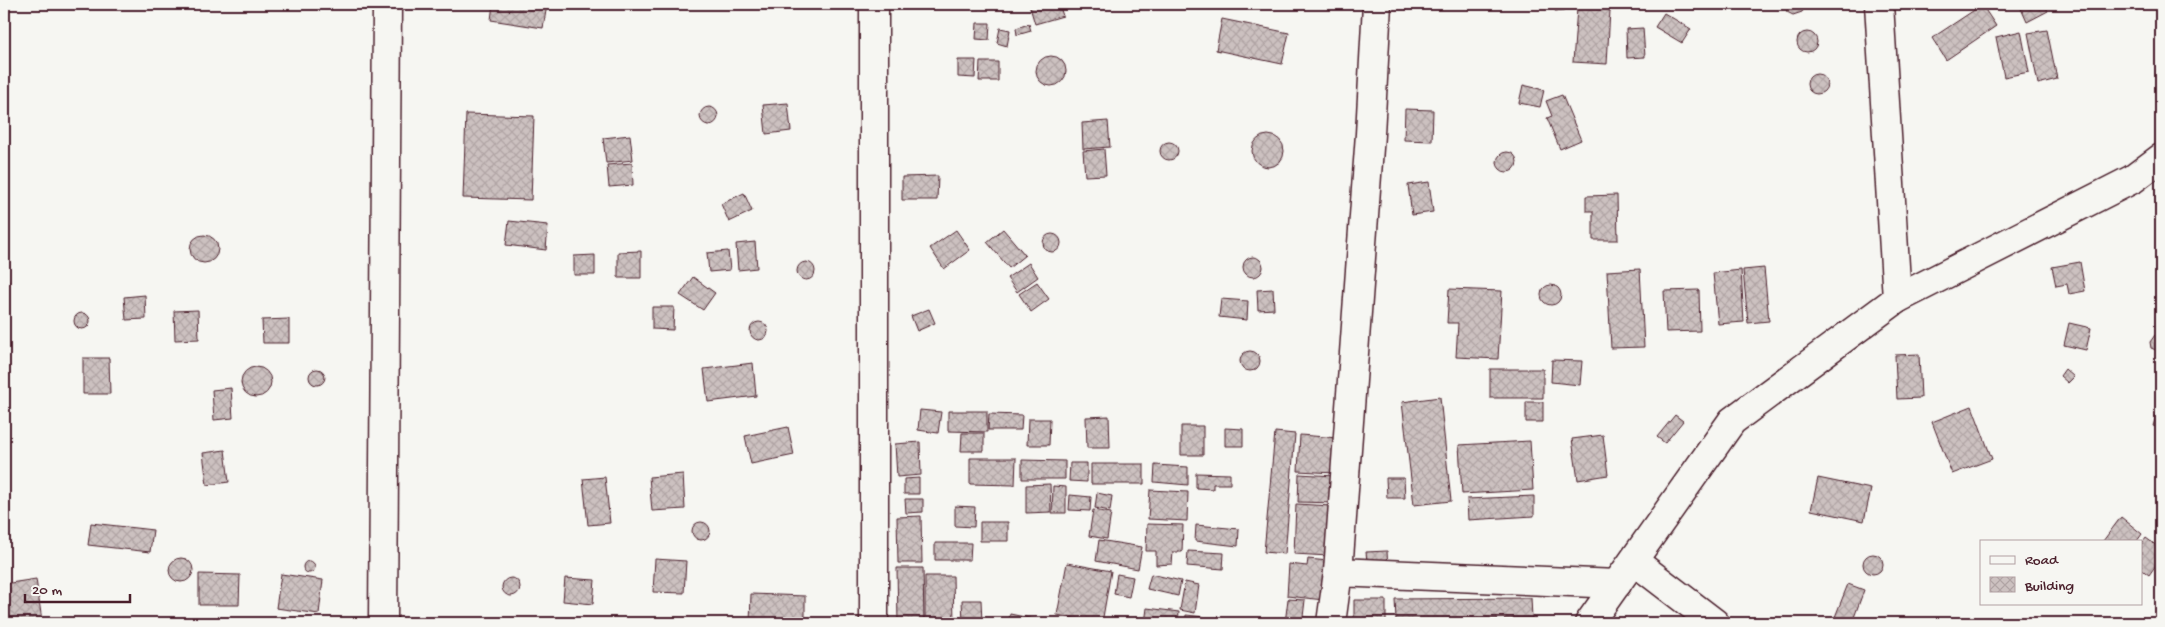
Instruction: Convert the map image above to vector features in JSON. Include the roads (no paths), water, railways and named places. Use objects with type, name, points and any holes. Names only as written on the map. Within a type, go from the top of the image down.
[{"type":"street","points":[[383,623],[387,4]]},
{"type":"street","points":[[874,4],[874,623]]},
{"type":"street","points":[[1330,623],[1338,572],[1370,134],[1377,4]]},
{"type":"street","points":[[1879,4],[1896,299]]},
{"type":"street","points":[[1589,623],[1732,421],[1896,299],[2133,179],[2161,158]]},
{"type":"street","points":[[1634,561],[1715,623]]},
{"type":"street","points":[[1338,572],[1617,584]]}]
